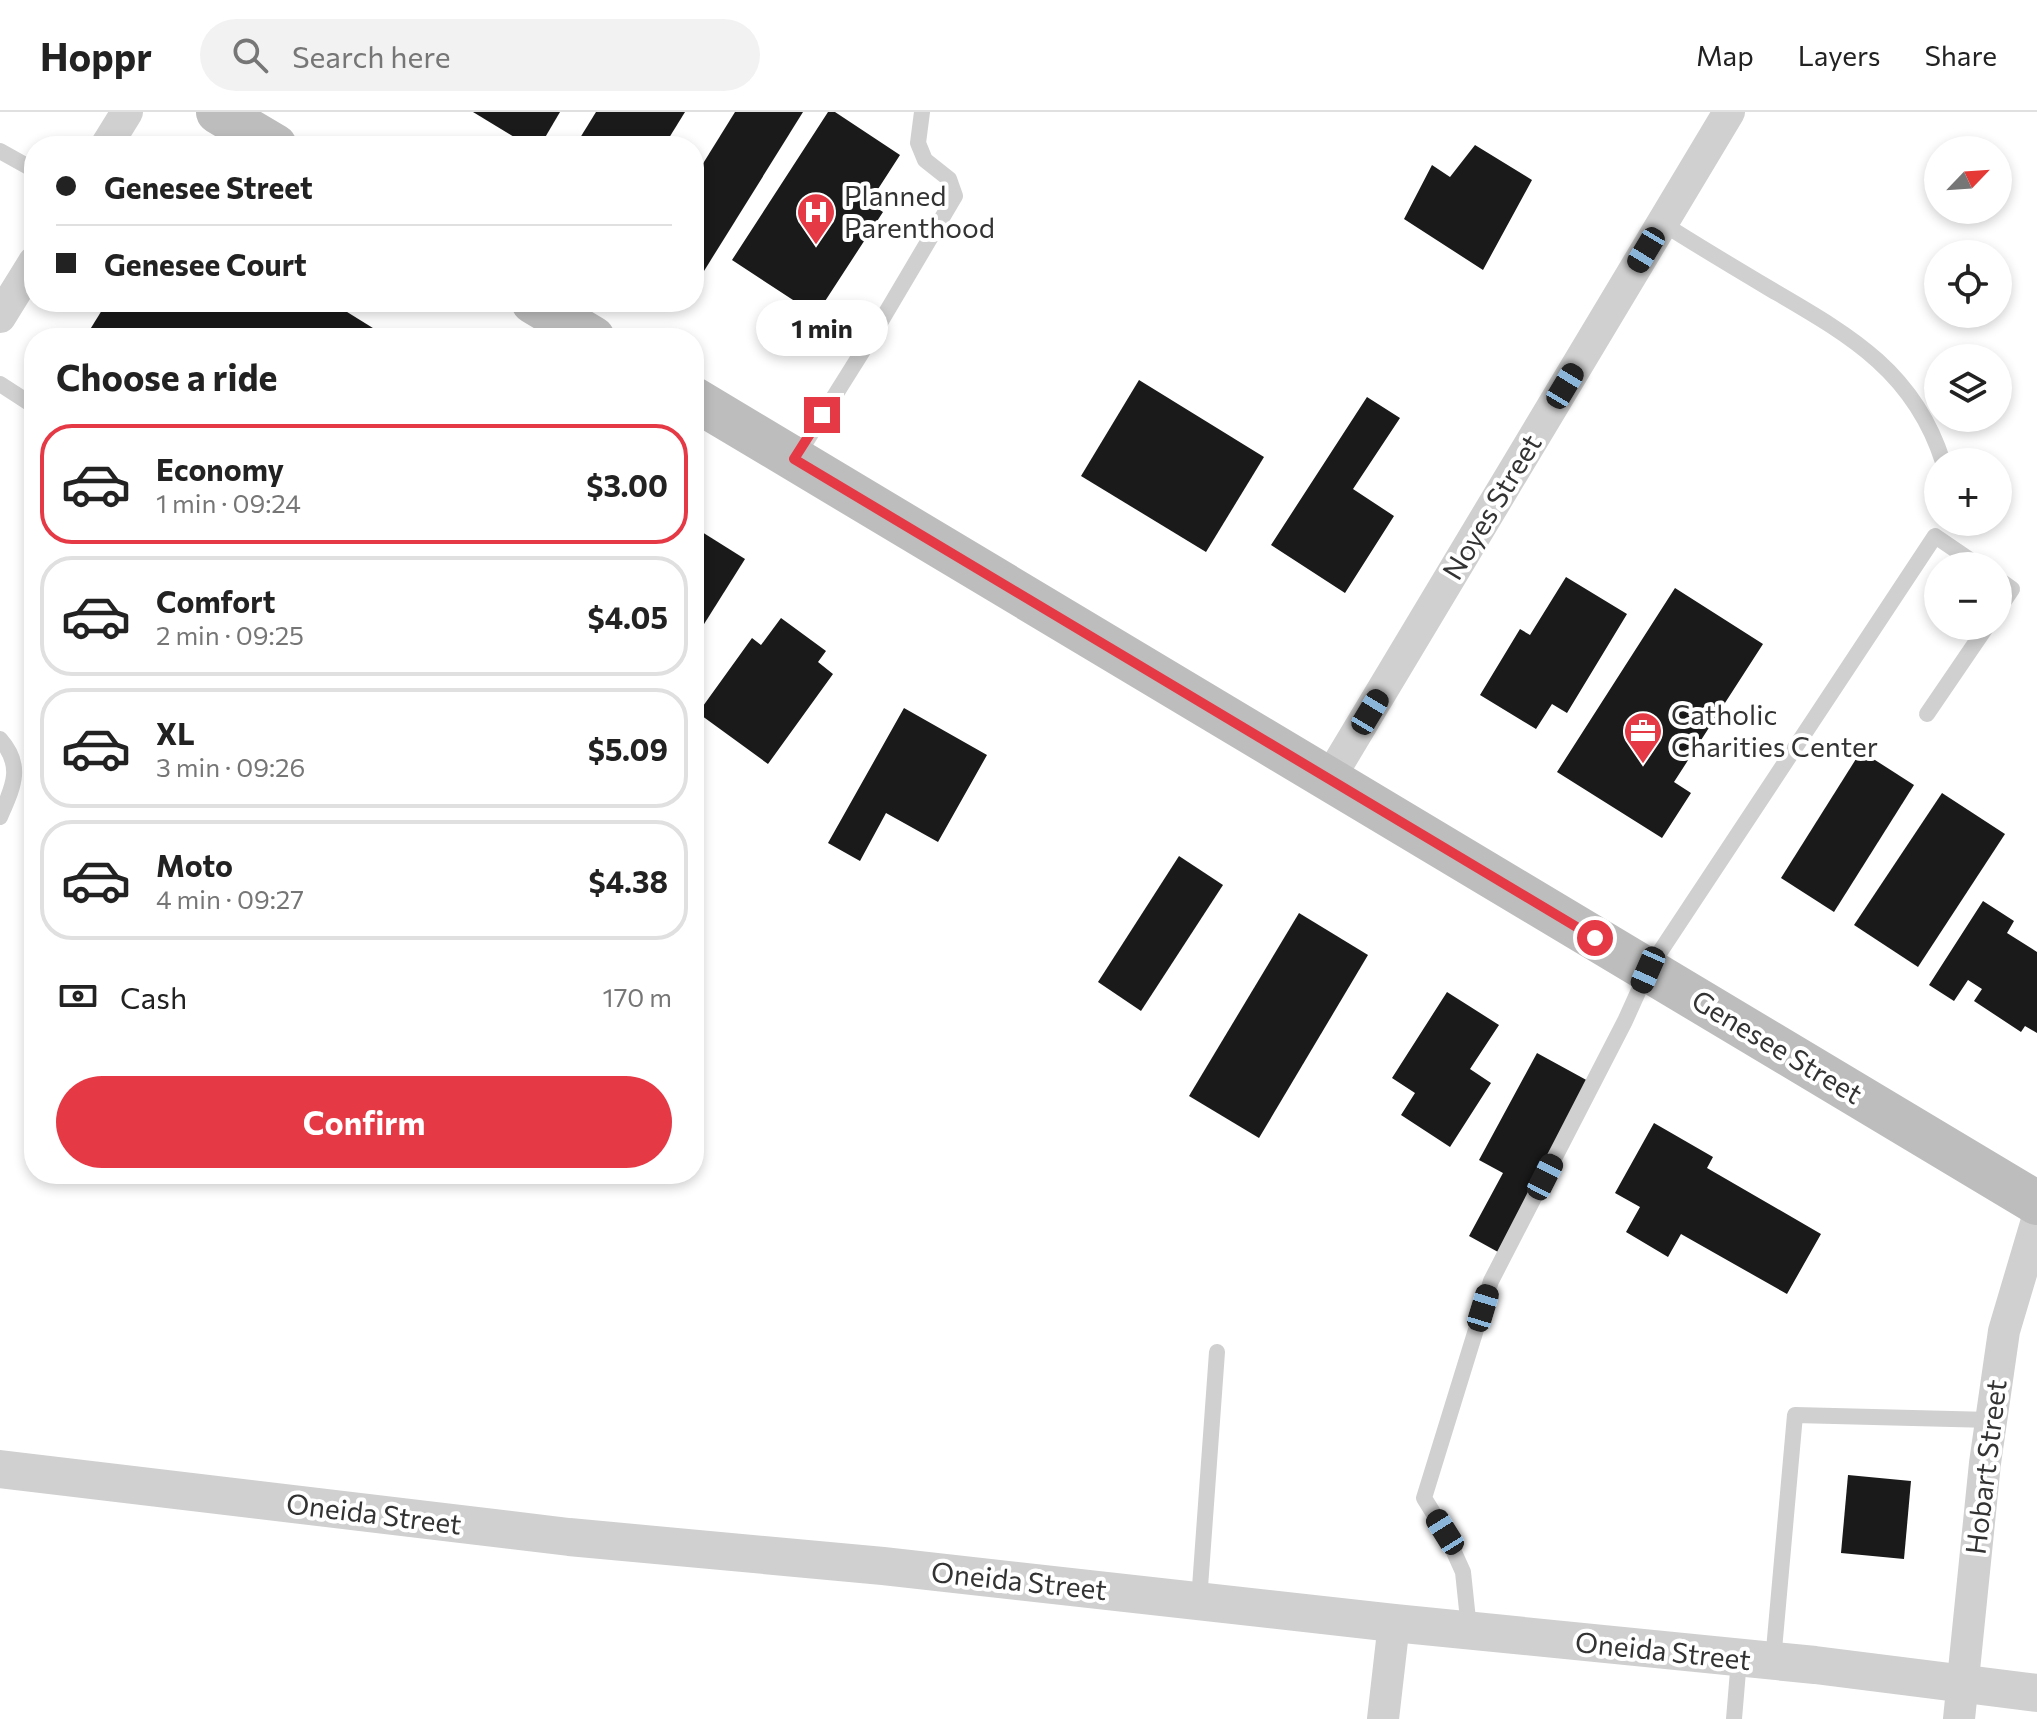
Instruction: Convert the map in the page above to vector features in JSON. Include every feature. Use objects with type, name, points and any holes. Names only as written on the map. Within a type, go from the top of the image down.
[{"type":"main road","points":[[218,112],[258,136]]},
{"type":"main road","points":[[550,312],[576,328]]},
{"type":"main road","name":"Genesee Street","points":[[704,405],[2037,1203]]},
{"type":"street","points":[[112,136],[127,112]]},
{"type":"street","name":"Noyes Street","points":[[1329,779],[1729,112]]},
{"type":"street","points":[[3,305],[24,276]]},
{"type":"street","name":"Hobart Street","points":[[1960,1701],[2004,1331],[2037,1220]]},
{"type":"street","name":"Oneida Street","points":[[0,1469],[569,1537],[883,1566],[1756,1660],[1960,1701],[2037,1693]]},
{"type":"street","points":[[1383,1719],[1394,1623]]},
{"type":"lane","points":[[794,459],[955,196],[949,179],[925,160],[918,143],[922,112]]},
{"type":"lane","points":[[0,151],[24,164]]},
{"type":"lane","points":[[1662,223],[1841,331],[1882,362],[1915,403],[1938,448]]},
{"type":"lane","points":[[0,384],[24,400]]},
{"type":"lane","points":[[1469,1631],[1463,1572],[1445,1532],[1424,1498],[1491,1281],[1625,1021],[1648,970],[1931,536]]},
{"type":"lane","points":[[1944,536],[1963,552]]},
{"type":"lane","points":[[1927,714],[1977,640]]},
{"type":"lane","points":[[0,739],[15,762],[14,783],[0,817]]},
{"type":"lane","points":[[1199,1601],[1217,1352]]},
{"type":"lane","points":[[1734,1719],[1756,1660],[1795,1415],[1991,1420]]},
{"type":"building","points":[[473,112],[560,112],[546,136],[513,136]]},
{"type":"building","points":[[596,112],[685,112],[670,136],[581,136]]},
{"type":"building","points":[[735,112],[803,112],[704,271],[704,162]]},
{"type":"building","points":[[828,112],[835,112],[900,155],[869,203],[883,212],[816,315],[732,260]]},
{"type":"building","points":[[1475,145],[1532,180],[1483,270],[1404,219],[1432,165],[1450,177]]},
{"type":"building","points":[[101,312],[347,312],[373,328],[91,328]]},
{"type":"building","points":[[1139,380],[1264,457],[1206,552],[1081,476]]},
{"type":"building","points":[[1367,397],[1400,418],[1353,489],[1394,516],[1345,593],[1271,545]]},
{"type":"building","points":[[704,533],[745,559],[704,624]]},
{"type":"building","points":[[1566,577],[1627,614],[1567,713],[1552,704],[1536,729],[1480,695],[1520,629],[1530,635]]},
{"type":"building","points":[[1675,588],[1763,644],[1674,782],[1691,793],[1662,838],[1557,772]]},
{"type":"building","points":[[781,618],[826,651],[818,662],[833,674],[768,764],[704,717],[704,705],[752,638],[761,645]]},
{"type":"building","points":[[904,708],[987,755],[938,842],[886,813],[860,861],[828,843]]},
{"type":"building","points":[[1861,751],[1914,785],[1834,912],[1781,878]]},
{"type":"building","points":[[1942,793],[2005,834],[1918,967],[1854,925]]},
{"type":"building","points":[[1179,856],[1223,885],[1141,1011],[1098,982]]},
{"type":"building","points":[[1983,901],[2014,921],[2007,933],[2037,952],[2037,1033],[2025,1026],[2021,1032],[1974,1001],[1982,989],[1968,980],[1954,1001],[1929,985]]},
{"type":"building","points":[[1299,913],[1368,955],[1259,1138],[1189,1096]]},
{"type":"building","points":[[1447,992],[1499,1025],[1470,1069],[1491,1083],[1450,1147],[1401,1115],[1415,1093],[1392,1078]]},
{"type":"building","points":[[1537,1053],[1590,1082],[1498,1252],[1469,1236],[1503,1173],[1479,1160]]},
{"type":"building","points":[[1654,1123],[1713,1157],[1707,1168],[1821,1234],[1787,1294],[1681,1234],[1668,1257],[1626,1232],[1640,1207],[1615,1193]]},
{"type":"building","points":[[1848,1475],[1911,1481],[1904,1559],[1841,1553]]},
{"type":"place","name":"Planned Parenthood","points":[[816,246]]},
{"type":"place","name":"Catholic Charities Center","points":[[1643,765]]},
{"type":"route","points":[[822,415],[794,459],[1595,938]]}]
